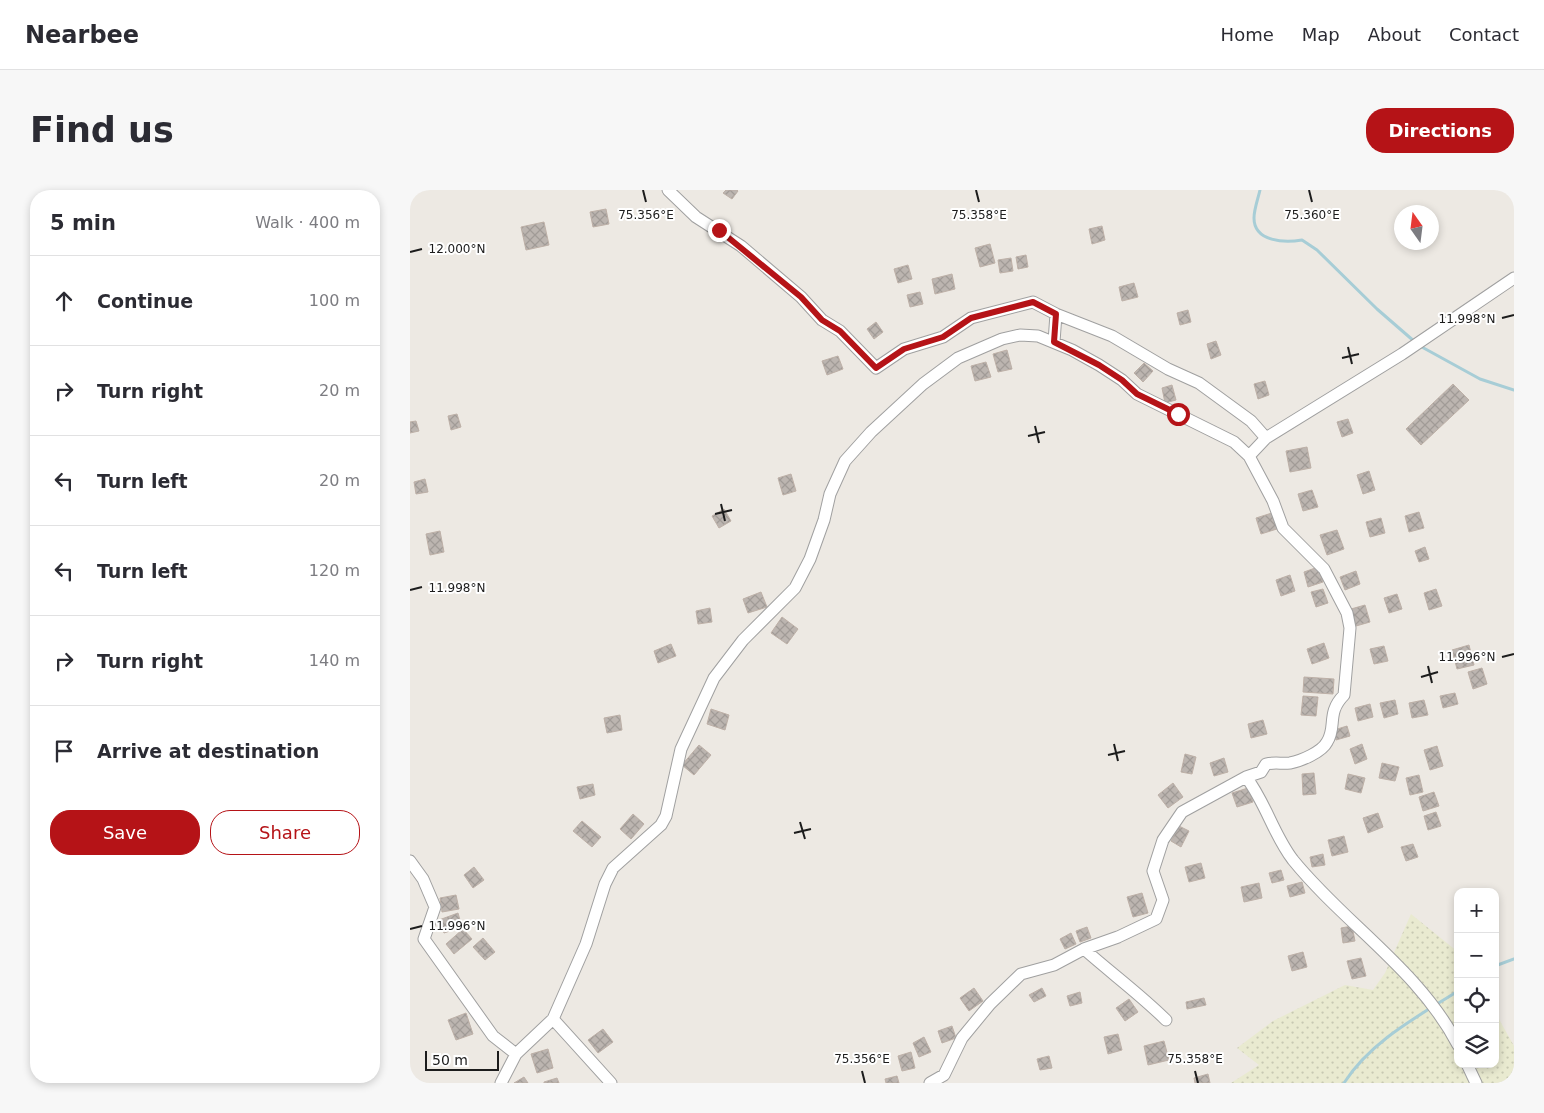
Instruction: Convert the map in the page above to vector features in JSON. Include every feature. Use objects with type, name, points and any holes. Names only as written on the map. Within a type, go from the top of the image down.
[{"type":"street","points":[[668,190],[696,217],[740,246],[801,297],[822,320],[840,331],[876,368],[912,347],[943,337],[971,318],[1033,302],[1056,314],[1112,336],[1168,369],[1199,383],[1251,421],[1266,438]]},
{"type":"street","points":[[1249,456],[1266,438],[1423,340],[1514,278]]},
{"type":"street","points":[[1054,342],[1056,314]]},
{"type":"street","points":[[501,1083],[516,1054],[553,1019],[586,944],[605,884],[613,868],[661,825],[666,816],[680,749],[714,678],[743,640],[795,588],[810,559],[824,520],[830,494],[845,461],[871,432],[923,384],[958,358],[981,347],[1020,335],[1038,336],[1054,342],[1115,375],[1137,394],[1234,442],[1249,456],[1274,500],[1283,528],[1324,569],[1347,613],[1350,628],[1344,694],[1335,704],[1328,742],[1312,754],[1290,763],[1276,761],[1266,764],[1261,772],[1246,777],[1182,812],[1163,840],[1154,871],[1163,900],[1156,919],[1118,937],[1084,949],[1054,965],[1021,974],[990,1004],[962,1038],[944,1075],[930,1083]]},
{"type":"street","points":[[1246,777],[1257,792],[1273,830],[1293,860],[1388,954],[1428,1001],[1454,1039]]},
{"type":"street","points":[[410,861],[423,879],[435,907],[424,939],[493,1036],[516,1054]]},
{"type":"street","points":[[1084,949],[1137,996],[1148,1002],[1166,1020]]},
{"type":"street","points":[[553,1019],[612,1083]]},
{"type":"street","points":[[1469,1068],[1476,1083]]},
{"type":"green space","points":[[1411,914],[1454,949],[1454,1068],[1499,1068],[1499,1019],[1514,1046],[1514,1083],[1231,1083],[1259,1065],[1237,1048],[1273,1021],[1345,985],[1373,990],[1385,973]]},
{"type":"building","points":[[726,190],[738,191],[732,199],[723,193]]},
{"type":"building","points":[[606,209],[609,224],[593,227],[590,212]]},
{"type":"building","points":[[544,222],[549,245],[526,250],[521,227]]},
{"type":"building","points":[[1102,226],[1105,240],[1092,244],[1089,229]]},
{"type":"building","points":[[990,244],[995,263],[980,267],[975,248]]},
{"type":"building","points":[[1026,255],[1028,267],[1018,269],[1016,257]]},
{"type":"building","points":[[1011,258],[1013,271],[1000,273],[998,260]]},
{"type":"building","points":[[908,265],[912,279],[898,283],[894,269]]},
{"type":"building","points":[[952,274],[955,289],[935,294],[932,279]]},
{"type":"building","points":[[1134,283],[1138,297],[1122,301],[1119,287]]},
{"type":"building","points":[[920,292],[923,304],[910,307],[907,295]]},
{"type":"building","points":[[1188,310],[1191,322],[1180,325],[1177,313]]},
{"type":"building","points":[[876,322],[883,332],[874,339],[867,329]]},
{"type":"building","points":[[1216,341],[1221,355],[1211,359],[1207,344]]},
{"type":"building","points":[[1007,350],[1012,369],[998,372],[993,354]]},
{"type":"building","points":[[838,356],[843,369],[827,375],[822,361]]},
{"type":"building","points":[[986,362],[991,377],[975,381],[971,366]]},
{"type":"building","points":[[1144,363],[1153,371],[1143,382],[1134,373]]},
{"type":"building","points":[[1265,381],[1269,395],[1258,399],[1254,384]]},
{"type":"building","points":[[1453,384],[1469,400],[1421,445],[1406,429]]},
{"type":"building","points":[[1172,385],[1176,400],[1165,403],[1162,388]]},
{"type":"building","points":[[457,414],[461,427],[451,430],[448,416]]},
{"type":"building","points":[[1348,419],[1353,433],[1342,437],[1337,422]]},
{"type":"building","points":[[416,421],[419,431],[410,433],[410,422]]},
{"type":"building","points":[[1307,447],[1311,468],[1290,472],[1286,451]]},
{"type":"building","points":[[1369,471],[1375,490],[1363,494],[1357,475]]},
{"type":"building","points":[[791,474],[796,491],[783,495],[778,478]]},
{"type":"building","points":[[425,479],[428,492],[416,494],[414,482]]},
{"type":"building","points":[[1312,490],[1318,507],[1303,511],[1298,494]]},
{"type":"building","points":[[724,509],[731,521],[719,528],[712,516]]},
{"type":"building","points":[[1275,512],[1280,528],[1261,534],[1256,518]]},
{"type":"building","points":[[1419,512],[1424,528],[1409,532],[1405,516]]},
{"type":"building","points":[[1381,518],[1385,533],[1370,537],[1366,522]]},
{"type":"building","points":[[1337,530],[1344,549],[1327,555],[1320,535]]},
{"type":"building","points":[[440,531],[444,552],[430,555],[426,534]]},
{"type":"building","points":[[1425,547],[1429,559],[1419,562],[1415,551]]},
{"type":"building","points":[[1318,567],[1323,582],[1308,587],[1304,572]]},
{"type":"building","points":[[1356,571],[1360,584],[1345,590],[1340,577]]},
{"type":"building","points":[[1290,575],[1295,591],[1281,596],[1276,580]]},
{"type":"building","points":[[1323,589],[1328,603],[1316,607],[1311,592]]},
{"type":"building","points":[[1436,589],[1442,606],[1429,610],[1424,593]]},
{"type":"building","points":[[761,592],[767,607],[748,613],[743,599]]},
{"type":"building","points":[[1397,594],[1402,609],[1389,613],[1384,598]]},
{"type":"building","points":[[1365,605],[1370,622],[1356,626],[1351,609]]},
{"type":"building","points":[[710,608],[712,622],[698,624],[696,611]]},
{"type":"building","points":[[782,617],[798,629],[787,644],[771,633]]},
{"type":"building","points":[[1324,643],[1329,658],[1312,664],[1307,649]]},
{"type":"building","points":[[671,644],[676,656],[658,663],[654,651]]},
{"type":"building","points":[[1469,645],[1474,665],[1457,669],[1452,650]]},
{"type":"building","points":[[1384,646],[1388,661],[1374,664],[1370,649]]},
{"type":"building","points":[[1482,668],[1487,684],[1473,689],[1468,672]]},
{"type":"building","points":[[1304,677],[1334,679],[1333,694],[1303,692]]},
{"type":"building","points":[[1455,693],[1458,704],[1443,708],[1440,696]]},
{"type":"building","points":[[1303,696],[1318,697],[1316,716],[1301,715]]},
{"type":"building","points":[[1395,700],[1398,714],[1384,718],[1380,703]]},
{"type":"building","points":[[1424,700],[1428,715],[1412,718],[1409,703]]},
{"type":"building","points":[[1370,704],[1373,717],[1358,721],[1355,708]]},
{"type":"building","points":[[711,709],[729,715],[725,730],[707,724]]},
{"type":"building","points":[[620,715],[622,730],[607,733],[604,718]]},
{"type":"building","points":[[1263,720],[1267,734],[1251,738],[1248,724]]},
{"type":"building","points":[[1347,726],[1350,736],[1336,740],[1334,730]]},
{"type":"building","points":[[1362,744],[1367,759],[1355,764],[1350,749]]},
{"type":"building","points":[[699,745],[711,755],[694,775],[682,765]]},
{"type":"building","points":[[1437,746],[1443,766],[1430,770],[1424,750]]},
{"type":"building","points":[[1185,754],[1196,757],[1192,774],[1181,772]]},
{"type":"building","points":[[1224,758],[1228,772],[1214,776],[1210,763]]},
{"type":"building","points":[[1382,763],[1399,767],[1395,781],[1379,778]]},
{"type":"building","points":[[1314,773],[1316,794],[1303,795],[1302,774]]},
{"type":"building","points":[[1348,774],[1365,778],[1361,793],[1345,789]]},
{"type":"building","points":[[1419,775],[1423,792],[1410,795],[1406,778]]},
{"type":"building","points":[[1173,783],[1183,797],[1168,808],[1158,795]]},
{"type":"building","points":[[593,784],[595,795],[580,799],[577,787]]},
{"type":"building","points":[[1248,788],[1253,802],[1237,807],[1232,793]]},
{"type":"building","points":[[1434,792],[1439,806],[1423,811],[1419,797]]},
{"type":"building","points":[[1436,812],[1441,826],[1428,830],[1424,816]]},
{"type":"building","points":[[1378,813],[1383,827],[1368,833],[1363,818]]},
{"type":"building","points":[[633,814],[644,824],[631,839],[620,829]]},
{"type":"building","points":[[582,821],[601,837],[592,847],[573,831]]},
{"type":"building","points":[[1179,826],[1189,831],[1181,847],[1171,841]]},
{"type":"building","points":[[1344,836],[1348,852],[1332,856],[1328,840]]},
{"type":"building","points":[[1413,844],[1418,857],[1406,861],[1401,847]]},
{"type":"building","points":[[1323,854],[1325,865],[1312,867],[1310,857]]},
{"type":"building","points":[[1201,863],[1205,878],[1189,882],[1185,867]]},
{"type":"building","points":[[474,867],[484,880],[473,888],[464,875]]},
{"type":"building","points":[[1281,870],[1284,880],[1272,883],[1269,873]]},
{"type":"building","points":[[1302,882],[1305,893],[1290,897],[1287,886]]},
{"type":"building","points":[[1259,883],[1262,898],[1244,902],[1241,887]]},
{"type":"building","points":[[1142,893],[1148,913],[1133,917],[1127,897]]},
{"type":"building","points":[[456,895],[459,909],[442,912],[440,898]]},
{"type":"building","points":[[458,913],[462,927],[444,933],[439,920]]},
{"type":"building","points":[[1352,926],[1355,941],[1343,943],[1341,928]]},
{"type":"building","points":[[1087,927],[1091,938],[1080,942],[1076,931]]},
{"type":"building","points":[[463,929],[472,939],[454,954],[446,944]]},
{"type":"building","points":[[1071,933],[1076,944],[1065,949],[1060,939]]},
{"type":"building","points":[[483,938],[495,952],[485,960],[473,947]]},
{"type":"building","points":[[1303,952],[1307,967],[1292,971],[1288,956]]},
{"type":"building","points":[[1361,958],[1366,976],[1352,979],[1347,961]]},
{"type":"building","points":[[974,988],[983,1001],[969,1011],[960,998]]},
{"type":"building","points":[[1042,988],[1046,996],[1034,1002],[1029,995]]},
{"type":"building","points":[[1080,992],[1082,1003],[1070,1006],[1067,996]]},
{"type":"building","points":[[1204,998],[1206,1005],[1187,1009],[1186,1002]]},
{"type":"building","points":[[1129,999],[1138,1012],[1125,1021],[1116,1008]]},
{"type":"building","points":[[466,1013],[473,1034],[456,1040],[448,1020]]},
{"type":"building","points":[[952,1026],[956,1038],[942,1043],[938,1031]]},
{"type":"building","points":[[603,1029],[613,1042],[598,1053],[588,1040]]},
{"type":"building","points":[[1118,1034],[1122,1050],[1108,1054],[1104,1037]]},
{"type":"building","points":[[924,1037],[931,1052],[919,1057],[913,1043]]},
{"type":"building","points":[[1164,1041],[1169,1060],[1148,1065],[1144,1046]]},
{"type":"building","points":[[548,1049],[553,1068],[537,1073],[531,1054]]},
{"type":"building","points":[[911,1052],[915,1068],[902,1071],[898,1056]]},
{"type":"building","points":[[1049,1056],[1052,1068],[1040,1070],[1037,1059]]},
{"type":"building","points":[[1208,1074],[1210,1083],[1195,1083],[1194,1078]]},
{"type":"building","points":[[897,1076],[899,1083],[886,1083],[885,1079]]},
{"type":"building","points":[[524,1077],[528,1083],[514,1083]]},
{"type":"building","points":[[557,1078],[559,1083],[544,1083],[544,1082]]},
{"type":"waterway","points":[[1260,190],[1254,218],[1255,226],[1259,232],[1279,241],[1302,240],[1317,250],[1377,309],[1415,342]]},
{"type":"waterway","points":[[1420,346],[1480,379],[1514,390]]},
{"type":"waterway","points":[[1499,965],[1514,959]]},
{"type":"waterway","points":[[1344,1083],[1355,1068],[1381,1042],[1411,1020],[1454,993]]},
{"type":"route","points":[[719,230],[801,297],[822,320],[840,331],[876,368],[904,349],[943,337],[971,318],[1033,302],[1056,314],[1054,342],[1099,365],[1122,380],[1137,394],[1178,414]]}]
